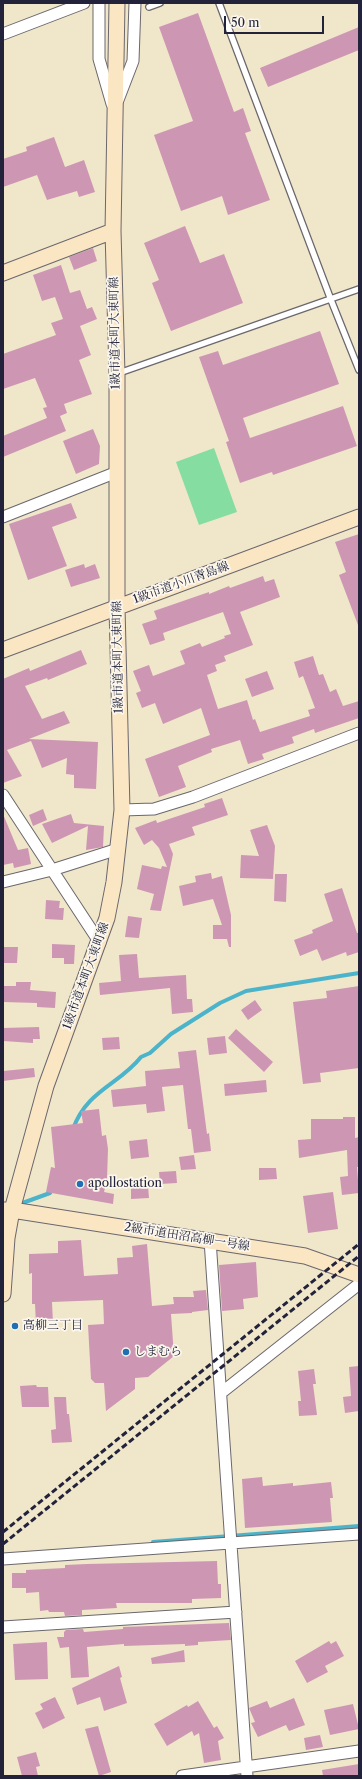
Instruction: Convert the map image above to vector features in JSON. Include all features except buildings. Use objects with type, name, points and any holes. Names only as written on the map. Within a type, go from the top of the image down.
[{"type":"street","points":[[3,34],[84,3]]},
{"type":"street","points":[[99,3],[98,59],[114,110]]},
{"type":"street","name":"1級市道本町大東町線","points":[[3,1294],[7,1238],[7,1210],[46,1086],[100,943],[107,918],[114,882],[122,810],[117,607],[117,374],[113,230],[117,3]]},
{"type":"street","points":[[114,110],[133,61],[135,3]]},
{"type":"street","points":[[3,273],[113,230]]},
{"type":"street","points":[[3,517],[117,472]]},
{"type":"street","name":"1級市道小川青島線","points":[[3,650],[359,517]]},
{"type":"street","points":[[122,810],[154,809],[193,797],[359,733]]},
{"type":"street","points":[[3,795],[100,943]]},
{"type":"street","points":[[3,882],[52,870],[118,850]]},
{"type":"street","name":"2級市道田沼高柳一号線","points":[[7,1210],[210,1240],[305,1256],[359,1275]]},
{"type":"street","points":[[210,1240],[246,1771]]},
{"type":"street","points":[[221,1393],[359,1284]]},
{"type":"street","points":[[3,1559],[359,1534]]},
{"type":"street","points":[[3,1627],[236,1612]]},
{"type":"street","points":[[182,1776],[246,1771],[359,1751]]},
{"type":"lane","points":[[149,7],[160,3]]},
{"type":"lane","points":[[219,3],[331,300],[359,370]]},
{"type":"lane","points":[[117,374],[359,289]]},
{"type":"green space","points":[[214,448],[237,512],[199,525],[176,462]]},
{"type":"waterway","points":[[73,1129],[86,1105],[95,1096],[123,1075],[141,1057],[150,1053],[171,1034],[220,1003],[246,991],[359,973]]},
{"type":"waterway","points":[[17,1205],[50,1193],[53,1188]]},
{"type":"waterway","points":[[153,1542],[359,1526]]},
{"type":"railway","points":[[3,1532],[359,1244]]},
{"type":"railway","points":[[3,1544],[359,1256]]},
{"type":"place","name":"apollostation","points":[[80,1184]]},
{"type":"place","name":"高柳三丁目","points":[[15,1326]]},
{"type":"place","name":"しまむら","points":[[126,1352]]}]
